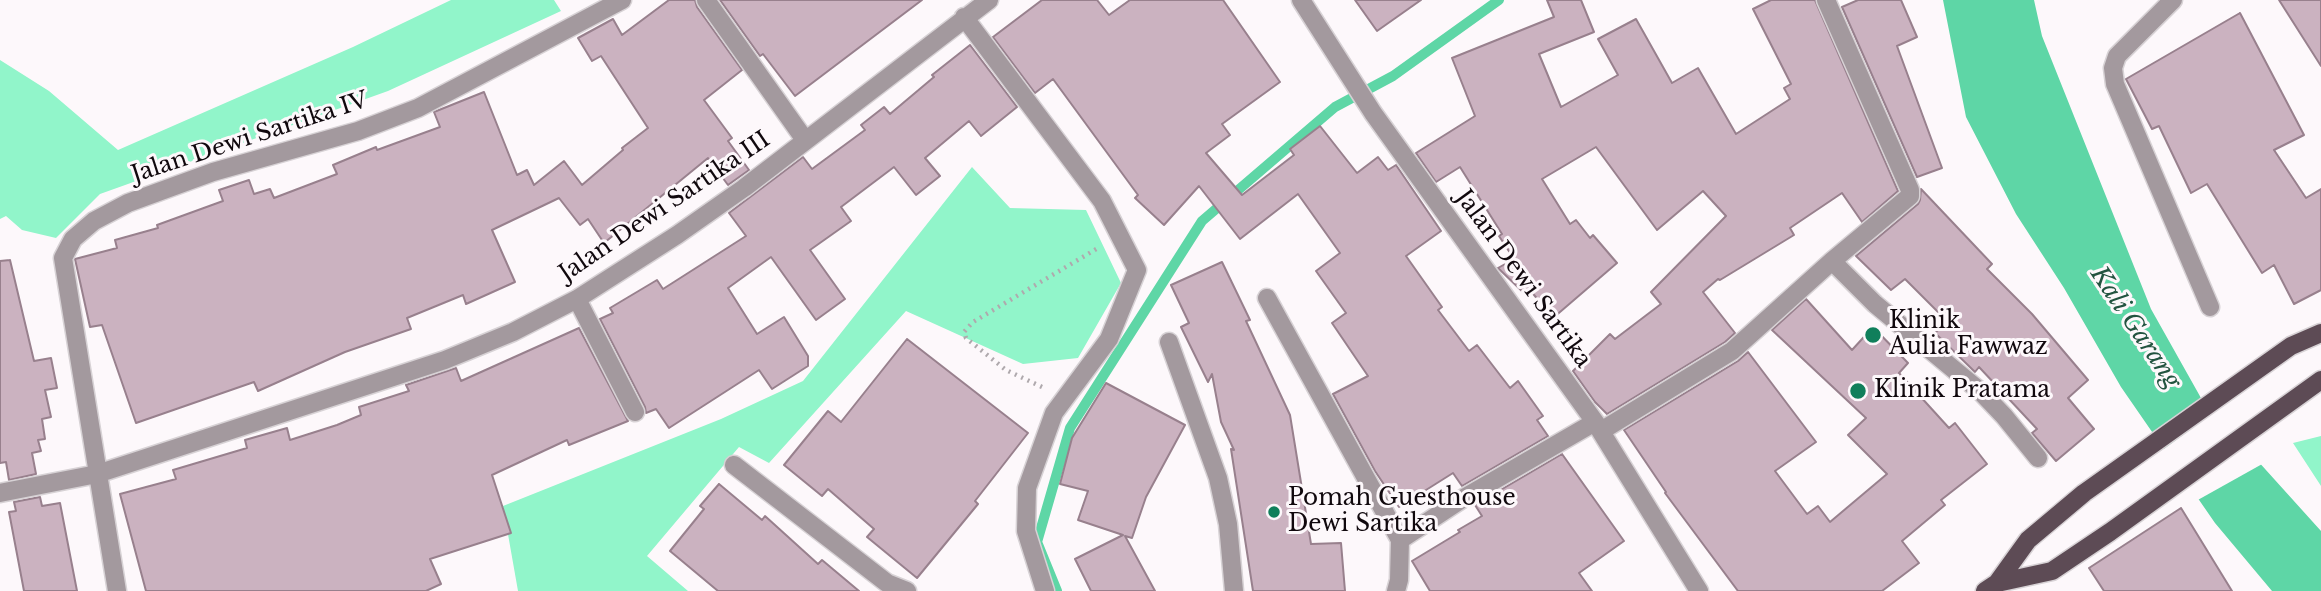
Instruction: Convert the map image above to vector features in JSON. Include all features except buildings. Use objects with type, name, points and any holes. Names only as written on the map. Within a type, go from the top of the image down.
[{"type":"main road","points":[[1991,587],[2028,540],[2084,493],[2291,345],[2321,333]]},
{"type":"main road","points":[[1991,587],[2052,571],[2110,533],[2320,381]]},
{"type":"street","name":"Jalan Dewi Sartika IV","points":[[97,474],[63,258],[73,239],[94,221],[128,203],[213,172],[358,131],[418,108],[622,0]]},
{"type":"street","points":[[706,0],[806,140]]},
{"type":"street","name":"Jalan Dewi Sartika III","points":[[0,493],[97,474],[445,360],[513,332],[578,299],[744,188],[989,0]]},
{"type":"street","name":"Jalan Dewi Sartika","points":[[1301,0],[1373,113],[1598,427],[1699,591]]},
{"type":"street","points":[[1401,540],[1462,499],[1598,427],[1732,351],[1910,195],[1826,0]]},
{"type":"street","points":[[2169,1],[2117,56],[2113,68],[2115,84],[2210,307]]},
{"type":"street","points":[[964,17],[1102,201],[1137,270],[1109,339],[1054,413],[1027,488],[1026,531],[1045,591]]},
{"type":"street","points":[[1832,261],[1875,304],[1981,392],[2038,458]]},
{"type":"street","points":[[1268,298],[1401,540],[1396,591]]},
{"type":"street","points":[[578,299],[635,412]]},
{"type":"street","points":[[1169,342],[1218,478],[1228,524],[1234,591]]},
{"type":"street","points":[[734,465],[887,583],[907,591]]},
{"type":"street","points":[[97,474],[117,591]]},
{"type":"path","points":[[1065,396],[1006,370],[966,338],[964,332],[973,322],[1119,235]]},
{"type":"shaded area","points":[[451,0],[554,0],[561,11],[388,91],[100,194],[56,238],[22,230],[6,216],[0,219],[0,60],[49,91],[118,150],[353,47]]},
{"type":"shaded area","points":[[972,167],[1010,208],[1086,210],[1121,283],[1078,358],[1023,364],[906,311],[769,463],[739,447],[647,556],[688,591],[518,591],[503,506],[721,419],[803,381]]},
{"type":"shaded area","points":[[2321,436],[2321,486],[2293,443]]},
{"type":"water","name":"Kali Garang","points":[[1943,0],[2034,0],[2042,36],[2151,309],[2201,398],[2321,531],[2321,591],[2272,591],[2215,523],[2121,387],[2064,288],[2016,214],[1966,117]]},
{"type":"pier","points":[[2217,410],[2264,463],[2196,501],[2161,451]]},
{"type":"waterway","points":[[1057,591],[1037,542],[1070,428],[1202,221],[1335,107],[1393,76],[1499,0]]},
{"type":"place","name":"Klinik Aulia Fawwaz","points":[[1873,335]]},
{"type":"place","name":"Klinik Pratama","points":[[1858,391]]},
{"type":"place","name":"Pomah Guesthouse Dewi Sartika","points":[[1274,512]]}]
